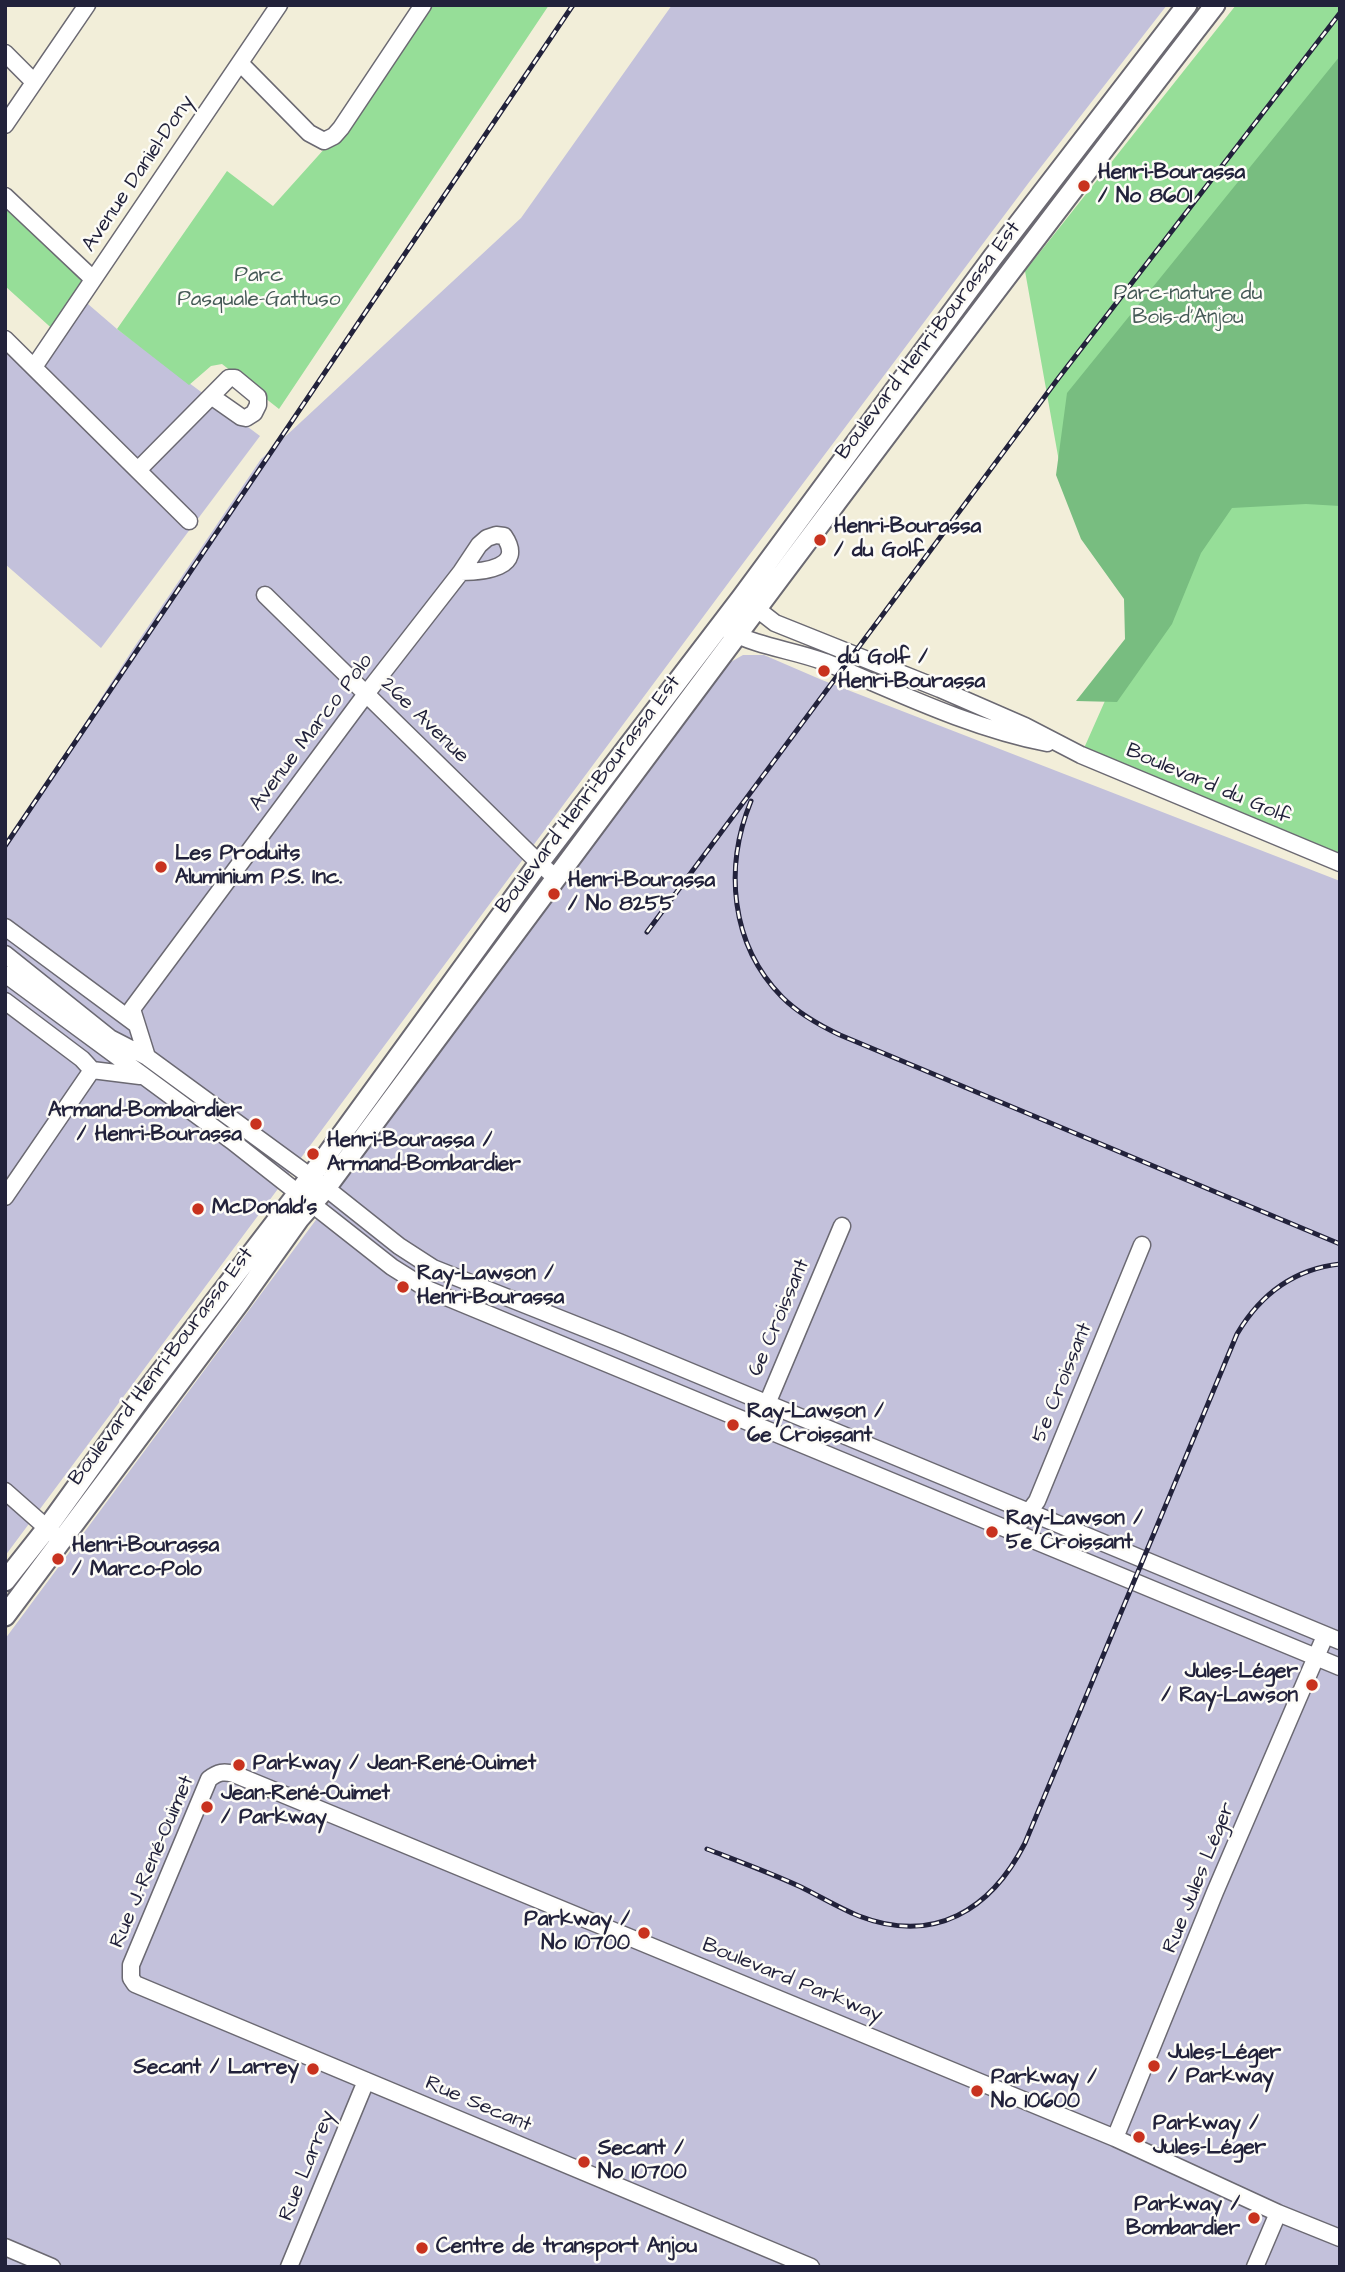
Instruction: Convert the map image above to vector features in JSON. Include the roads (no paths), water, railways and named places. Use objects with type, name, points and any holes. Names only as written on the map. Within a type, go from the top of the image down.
[{"type":"main road","name":"Boulevard Henri-Bourassa Est","points":[[318,1182],[539,863],[552,850],[718,625],[742,597],[993,257],[1187,5]]},
{"type":"main road","name":"Boulevard Henri-Bourassa Est","points":[[5,1616],[53,1535],[143,1395],[318,1182],[555,877],[1012,268],[1215,5]]},
{"type":"main road","name":"Boulevard Henri-Bourassa Est","points":[[5,1581],[53,1535]]},
{"type":"street","points":[[5,125],[87,5]]},
{"type":"street","name":"Avenue Daniel-Dony","points":[[34,367],[279,5]]},
{"type":"street","points":[[240,63],[309,133],[324,141],[334,136],[341,128],[423,5]]},
{"type":"street","points":[[5,53],[34,82]]},
{"type":"street","points":[[5,195],[93,279]]},
{"type":"street","points":[[5,339],[189,521]]},
{"type":"street","points":[[138,470],[211,396]]},
{"type":"street","name":"Avenue Marco Polo","points":[[136,1024],[132,1009],[366,694],[461,572]]},
{"type":"street","name":"26e Avenue","points":[[265,595],[555,877]]},
{"type":"street","name":"Boulevard du Golf","points":[[742,597],[775,623],[1025,726],[1059,746],[1340,863]]},
{"type":"street","name":"Boulevard du Golf","points":[[718,625],[749,642],[823,661],[935,708],[1022,738],[1059,746]]},
{"type":"street","points":[[5,927],[136,1024],[147,1057]]},
{"type":"street","points":[[5,954],[142,1076],[232,1141],[392,1267],[427,1289],[1340,1667]]},
{"type":"street","points":[[5,974],[109,1044],[147,1057],[318,1182],[399,1246],[433,1268],[1333,1638]]},
{"type":"street","points":[[5,1001],[82,1059],[92,1070],[142,1076]]},
{"type":"street","points":[[5,1197],[92,1070]]},
{"type":"street","name":"6e Croissant","points":[[758,1426],[842,1226]]},
{"type":"street","name":"5e Croissant","points":[[1014,1532],[1037,1501],[1142,1245]]},
{"type":"street","points":[[719,1410],[729,1388]]},
{"type":"street","points":[[5,1491],[53,1535]]},
{"type":"street","name":"Rue Jules Léger","points":[[1115,2137],[1215,1892],[1316,1657],[1333,1638]]},
{"type":"street","name":"Boulevard Parkway","points":[[225,1772],[1115,2137],[1278,2213],[1340,2238]]},
{"type":"street","name":"Rue J.-René-Ouimet","points":[[131,1978],[131,1965],[205,1786],[216,1773],[225,1772]]},
{"type":"street","name":"Rue Secant","points":[[131,1978],[135,1984],[811,2267]]},
{"type":"street","name":"Rue Larrey","points":[[289,2267],[366,2081]]},
{"type":"street","points":[[1255,2267],[1278,2213]]},
{"type":"street","points":[[5,2248],[52,2267]]},
{"type":"railway","points":[[5,846],[573,5]]},
{"type":"railway","points":[[647,932],[1057,380],[1340,13]]},
{"type":"railway","points":[[751,801],[742,826],[735,878],[742,929],[751,953],[765,976],[795,1009],[840,1035],[1340,1244]]},
{"type":"railway","points":[[707,1849],[790,1882],[844,1910],[886,1924],[912,1926],[936,1923],[977,1903],[995,1887],[1025,1843],[1237,1334],[1256,1307],[1280,1286],[1308,1272],[1340,1264]]},
{"type":"place","name":"Henri-Bourassa / No 8601","points":[[1084,186]]},
{"type":"place","name":"Henri-Bourassa / du Golf","points":[[820,540]]},
{"type":"place","name":"du Golf / Henri-Bourassa","points":[[824,671]]},
{"type":"place","name":"Les Produits Aluminium P.S. Inc.","points":[[161,867]]},
{"type":"place","name":"Henri-Bourassa / No 8255","points":[[554,894]]},
{"type":"place","name":"Armand-Bombardier / Henri-Bourassa","points":[[256,1124]]},
{"type":"place","name":"Henri-Bourassa / Armand-Bombardier","points":[[313,1154]]},
{"type":"place","name":"McDonald's","points":[[198,1209]]},
{"type":"place","name":"Ray-Lawson / Henri-Bourassa","points":[[403,1287]]},
{"type":"place","name":"Ray-Lawson / 6e Croissant","points":[[733,1425]]},
{"type":"place","name":"Ray-Lawson / 5e Croissant","points":[[992,1532]]},
{"type":"place","name":"Henri-Bourassa / Marco-Polo","points":[[58,1559]]},
{"type":"place","name":"Jules-Léger / Ray-Lawson","points":[[1312,1685]]},
{"type":"place","name":"Parkway / Jean-René-Ouimet","points":[[239,1765]]},
{"type":"place","name":"Jean-René-Ouimet / Parkway","points":[[207,1807]]},
{"type":"place","name":"Parkway / No 10700","points":[[644,1933]]},
{"type":"place","name":"Jules-Léger / Parkway","points":[[1154,2066]]},
{"type":"place","name":"Secant / Larrey","points":[[313,2069]]},
{"type":"place","name":"Parkway / No 10600","points":[[977,2091]]},
{"type":"place","name":"Parkway / Jules-Léger","points":[[1139,2137]]},
{"type":"place","name":"Secant / No 10700","points":[[584,2162]]},
{"type":"place","name":"Parkway / Bombardier","points":[[1254,2218]]},
{"type":"place","name":"Centre de transport Anjou","points":[[422,2248]]},
{"type":"park label","name":"Parc Pasquale-Gattuso","points":[[259,289]]},
{"type":"park label","name":"Parc-nature du Bois-d'Anjou","points":[[1188,307]]}]
